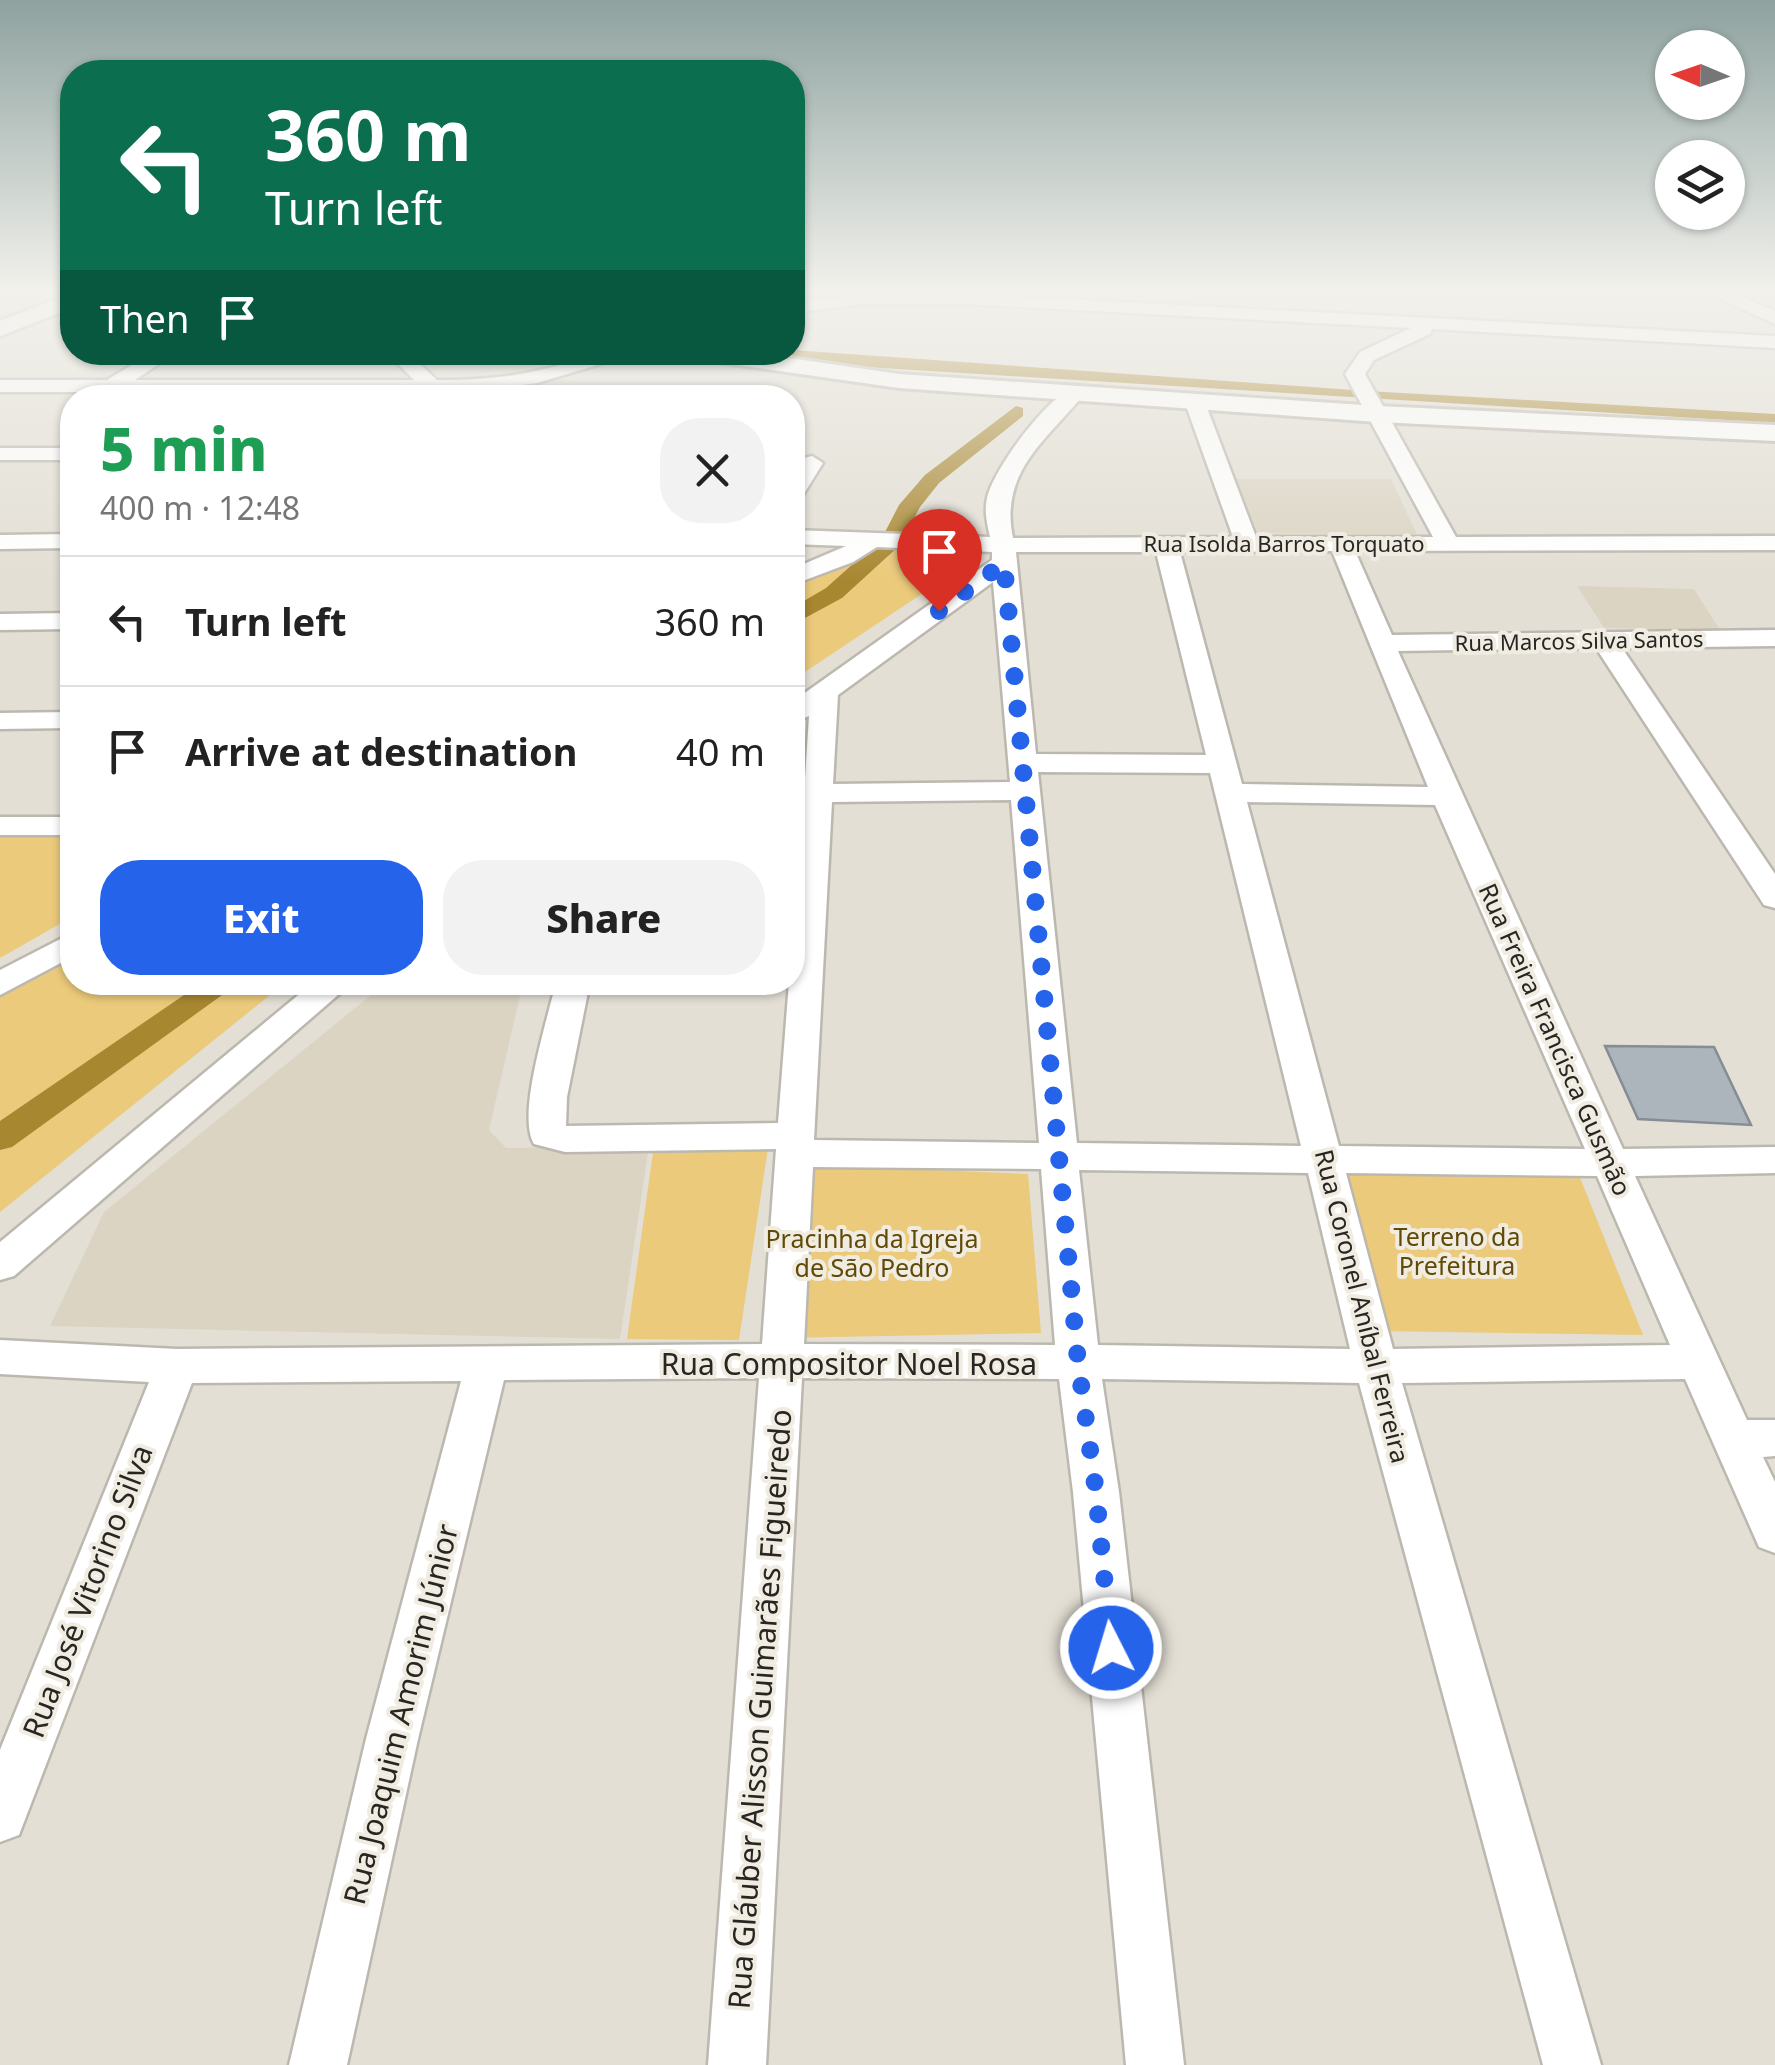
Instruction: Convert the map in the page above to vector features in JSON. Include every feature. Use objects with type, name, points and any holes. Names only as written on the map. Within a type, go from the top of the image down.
[{"type":"main road","points":[[998,387],[1194,400],[1370,399],[1775,433]]},
{"type":"main road","points":[[1337,387],[1370,399],[1395,388]]},
{"type":"street","points":[[1363,387],[1448,542]]},
{"type":"street","points":[[1076,393],[1058,406],[999,488],[997,518],[1004,554],[1078,1362],[1096,1492],[1155,2065]]},
{"type":"street","points":[[1194,400],[1247,544]]},
{"type":"street","points":[[0,454],[60,454]]},
{"type":"street","points":[[805,474],[812,463]]},
{"type":"street","name":"Rua Isolda Barros Torquato","points":[[805,538],[1004,554],[1166,544],[1775,543]]},
{"type":"street","points":[[0,542],[60,541]]},
{"type":"street","points":[[805,573],[845,558],[870,541]]},
{"type":"street","name":"Rua Freira Francisca Gusmão","points":[[1340,543],[1446,796],[1698,1362],[1754,1439],[1775,1533]]},
{"type":"street","name":"Rua Coronel Aníbal Ferreira","points":[[1166,544],[1326,1158],[1376,1366],[1572,2065]]},
{"type":"street","points":[[808,705],[1004,554]]},
{"type":"street","points":[[0,622],[60,621]]},
{"type":"street","points":[[1602,638],[1775,898]]},
{"type":"street","name":"Rua Marcos Silva Santos","points":[[1384,643],[1775,638]]},
{"type":"street","name":"Rua Gláuber Alisson Guimarães Figueiredo","points":[[737,2065],[818,792],[808,705]]},
{"type":"street","points":[[0,721],[60,720]]},
{"type":"street","points":[[818,792],[1025,777],[1228,779],[1446,796]]},
{"type":"street","points":[[0,826],[60,826]]},
{"type":"street","points":[[0,984],[60,950]]},
{"type":"street","points":[[0,1266],[321,995]]},
{"type":"street","points":[[570,995],[549,1097],[547,1135],[566,1139],[1060,1156],[1612,1164],[1775,1160]]},
{"type":"street","name":"Rua Compositor Noel Rosa","points":[[0,1356],[177,1366],[1078,1362],[1376,1366],[1698,1362]]},
{"type":"street","name":"Rua Joaquim Amorim Júnior","points":[[318,2065],[392,1739],[486,1364]]},
{"type":"street","name":"Rua José Vitorino Silva","points":[[0,1816],[177,1366]]},
{"type":"shaded area","points":[[1196,387],[1316,387],[1775,414],[1775,423]]},
{"type":"shaded area","points":[[1236,479],[1391,479],[1417,534],[1258,533]]},
{"type":"shaded area","points":[[1577,586],[1694,589],[1720,630],[1604,628]]},
{"type":"shaded area","points":[[371,995],[520,995],[489,1130],[506,1148],[649,1146],[620,1339],[50,1326],[104,1212]]},
{"type":"green space","points":[[864,547],[964,549],[961,564],[935,585],[805,672],[805,580]]},
{"type":"green space","points":[[60,834],[60,924],[0,958],[0,835]]},
{"type":"green space","points":[[60,961],[60,995],[270,995],[0,1212],[0,995]]},
{"type":"green space","points":[[654,1145],[768,1148],[739,1340],[627,1339]]},
{"type":"green space","name":"Pracinha da Igreja de São Pedro","points":[[790,1164],[1028,1174],[1041,1333],[781,1338]]},
{"type":"green space","name":"Terreno da Prefeitura","points":[[1332,1169],[1577,1170],[1643,1335],[1372,1331]]},
{"type":"building","points":[[1605,1046],[1714,1047],[1751,1125],[1638,1119]]},
{"type":"waterway","points":[[805,610],[834,593],[891,541],[910,505],[932,479],[1016,412]]},
{"type":"waterway","points":[[0,1138],[206,995]]},
{"type":"route","points":[[939,611],[1004,563],[1078,1362],[1111,1648]]}]
